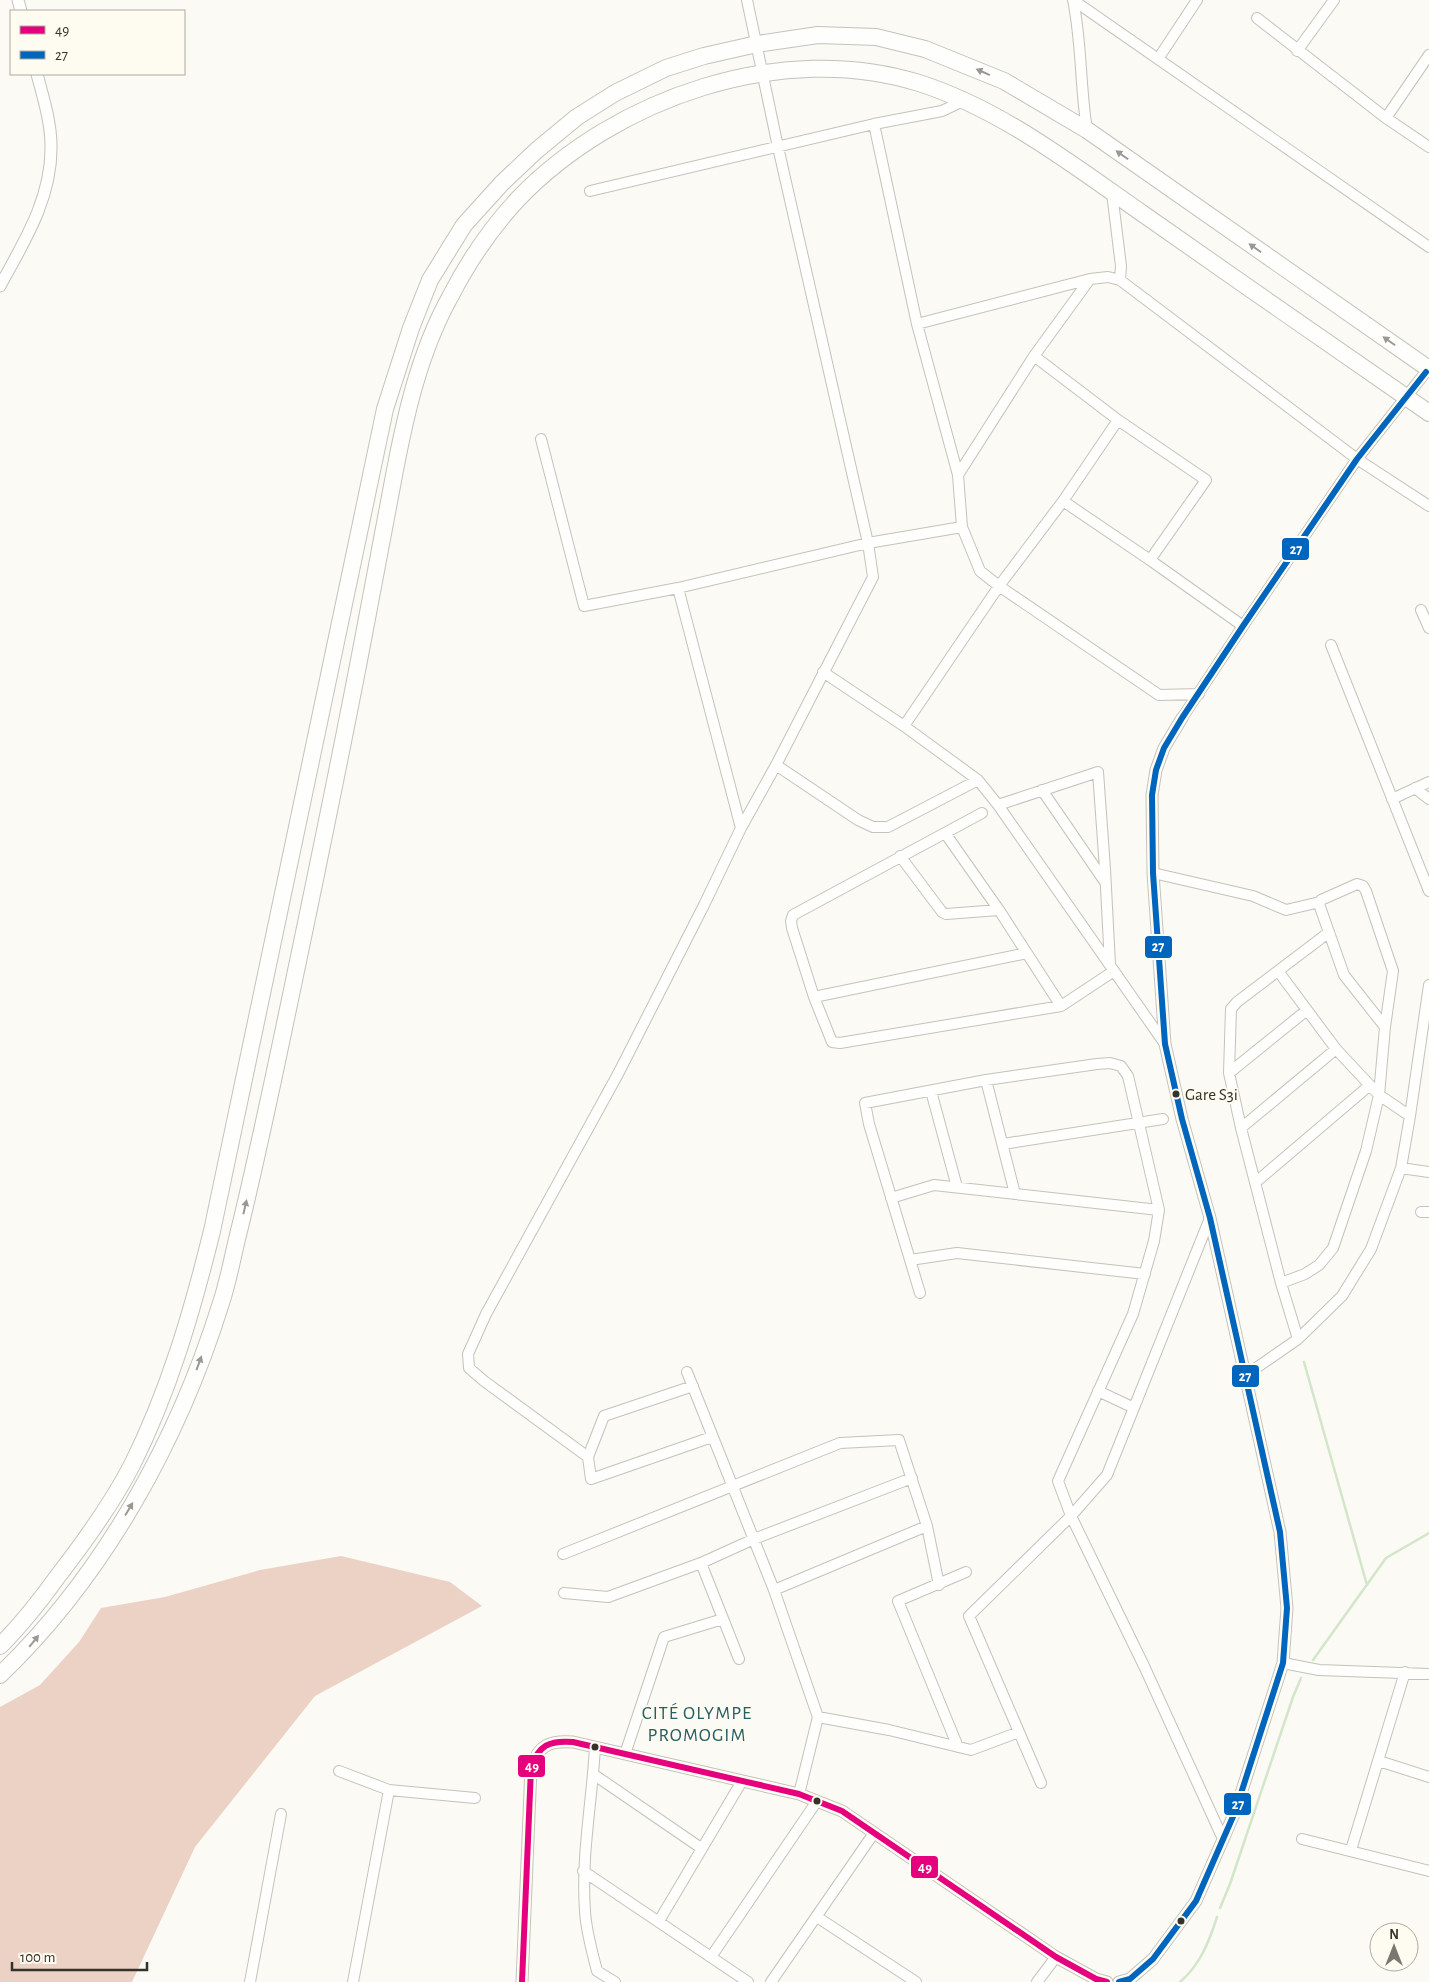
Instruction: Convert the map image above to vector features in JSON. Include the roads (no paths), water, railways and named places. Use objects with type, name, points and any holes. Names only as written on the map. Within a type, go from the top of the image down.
[{"type":"highway","points":[[0,1646],[21,1626],[89,1535],[131,1466],[170,1376],[194,1303],[216,1212],[385,409],[411,328],[430,280],[464,225],[502,183],[537,150],[577,117],[615,93],[666,68],[704,56],[757,44],[818,35],[876,37],[925,49],[1004,81],[1087,130],[1429,368]]},
{"type":"highway","points":[[0,1675],[29,1648],[71,1595],[107,1546],[150,1475],[186,1397],[222,1301],[246,1204],[328,824],[405,414],[429,341],[450,296],[485,238],[519,199],[559,163],[593,138],[644,110],[703,86],[763,74],[821,68],[877,72],[914,82],[965,100],[1053,151],[1429,413]]},
{"type":"street","points":[[588,1457],[479,1377],[469,1368],[468,1354],[490,1306],[618,1074],[704,905],[740,828],[776,765],[873,577],[868,544],[778,147],[747,0]]},
{"type":"street","points":[[1073,0],[1429,247]]},
{"type":"street","points":[[1073,0],[1078,24],[1082,100],[1087,130]]},
{"type":"street","points":[[1158,59],[1198,0]]},
{"type":"street","points":[[1297,51],[1334,0]]},
{"type":"street","points":[[1256,18],[1386,118],[1429,147]]},
{"type":"street","points":[[1386,118],[1429,55]]},
{"type":"street","points":[[0,286],[40,209],[48,178],[51,145],[37,75]]},
{"type":"street","points":[[590,191],[874,124],[942,111],[965,100]]},
{"type":"street","points":[[874,124],[918,324],[958,474],[962,527],[980,571],[999,586],[1159,694],[1199,694]]},
{"type":"street","points":[[1112,192],[1121,266],[1120,280]]},
{"type":"street","points":[[918,324],[1090,279],[1108,277],[1120,280],[1358,459],[1429,506]]},
{"type":"street","points":[[958,474],[1034,356],[1090,279]]},
{"type":"street","points":[[1034,356],[1118,420],[1206,480],[1150,560]]},
{"type":"street","points":[[1119,1982],[1130,1979],[1153,1959],[1196,1901],[1235,1812],[1283,1663],[1287,1608],[1280,1532],[1210,1218],[1182,1118],[1165,1044],[1153,873],[1152,795],[1156,770],[1164,748],[1182,718],[1243,626],[1358,459],[1429,368]]},
{"type":"street","points":[[904,726],[999,586],[1063,501],[1118,420]]},
{"type":"street","points":[[541,439],[584,606],[678,588],[868,544],[962,527]]},
{"type":"street","points":[[1063,501],[1243,626]]},
{"type":"street","points":[[678,588],[740,828]]},
{"type":"street","points":[[1421,610],[1429,628]]},
{"type":"street","points":[[1332,645],[1429,891]]},
{"type":"street","points":[[823,672],[904,726],[978,780],[998,805],[1165,1044]]},
{"type":"street","points":[[776,765],[858,820],[873,826],[888,827],[978,780]]},
{"type":"street","points":[[998,805],[1098,772],[1112,968]]},
{"type":"street","points":[[1392,799],[1429,782]]},
{"type":"street","points":[[1415,788],[1429,799]]},
{"type":"street","points":[[1042,790],[1106,884]]},
{"type":"street","points":[[982,813],[793,915],[791,920],[792,928],[814,997],[832,1042],[840,1043],[1061,1006],[1112,968]]},
{"type":"street","points":[[945,833],[999,910],[1061,1006]]},
{"type":"street","points":[[900,856],[942,912],[946,914],[999,910]]},
{"type":"street","points":[[1153,873],[1253,896],[1286,910],[1320,902],[1358,884],[1363,886],[1393,971],[1385,1027],[1379,1095],[1366,1151],[1332,1248],[1319,1265],[1305,1274],[1281,1283]]},
{"type":"street","points":[[1320,902],[1328,934],[1344,975],[1385,1027]]},
{"type":"street","points":[[1298,1339],[1281,1283],[1241,1128],[1229,1073],[1232,1009],[1237,1002],[1328,934]]},
{"type":"street","points":[[814,997],[1027,953]]},
{"type":"street","points":[[1278,972],[1336,1049],[1379,1095],[1410,1116]]},
{"type":"street","points":[[1246,1375],[1298,1339],[1342,1296],[1371,1249],[1401,1168],[1429,985]]},
{"type":"street","points":[[1229,1073],[1307,1010]]},
{"type":"street","points":[[1241,1128],[1336,1049]]},
{"type":"street","points":[[920,1293],[869,1124],[865,1103],[986,1080],[1097,1064],[1110,1063],[1121,1066],[1128,1076],[1159,1210],[1154,1241],[1133,1314],[1058,1481],[1071,1516],[1144,1666],[1223,1839]]},
{"type":"street","points":[[986,1080],[1015,1194]]},
{"type":"street","points":[[1256,1182],[1370,1085]]},
{"type":"street","points":[[931,1091],[957,1188]]},
{"type":"street","points":[[1003,1144],[1163,1119]]},
{"type":"street","points":[[1401,1168],[1429,1172]]},
{"type":"street","points":[[891,1198],[934,1185],[1159,1210]]},
{"type":"street","points":[[1041,1783],[969,1616],[1071,1516],[1107,1475],[1132,1407],[1210,1218]]},
{"type":"street","points":[[910,1260],[957,1253],[1145,1274]]},
{"type":"street","points":[[687,1372],[774,1590],[818,1717],[799,1794]]},
{"type":"street","points":[[693,1386],[604,1416],[588,1457],[591,1480],[712,1437]]},
{"type":"street","points":[[1098,1391],[1132,1407]]},
{"type":"street","points":[[563,1554],[840,1443],[899,1440],[927,1526],[939,1585]]},
{"type":"street","points":[[564,1593],[608,1597],[701,1563],[754,1539],[912,1478]]},
{"type":"street","points":[[774,1590],[927,1526]]},
{"type":"street","points":[[701,1563],[739,1659]]},
{"type":"street","points":[[958,1747],[898,1602],[966,1572]]},
{"type":"street","points":[[624,1754],[664,1637],[723,1619]]},
{"type":"street","points":[[1283,1663],[1319,1670],[1429,1674]]},
{"type":"street","points":[[1352,1850],[1405,1672]]},
{"type":"street","points":[[818,1717],[889,1730],[971,1750],[1019,1732]]},
{"type":"street","points":[[522,1982],[531,1768],[538,1751],[558,1741],[574,1742],[799,1794],[842,1811],[1056,1957],[1096,1979],[1107,1982]]},
{"type":"street","points":[[594,1747],[584,1870],[585,1913],[597,1971],[615,1982]]},
{"type":"street","points":[[1379,1762],[1429,1777]]},
{"type":"street","points":[[339,1770],[389,1790],[475,1798]]},
{"type":"street","points":[[593,1774],[701,1848]]},
{"type":"street","points":[[659,1922],[742,1781]]},
{"type":"street","points":[[353,1982],[389,1790]]},
{"type":"street","points":[[711,1957],[817,1801]]},
{"type":"street","points":[[250,1982],[281,1814]]},
{"type":"street","points":[[771,1982],[874,1833]]},
{"type":"street","points":[[1302,1839],[1352,1850],[1429,1871]]},
{"type":"street","points":[[584,1870],[744,1981]]},
{"type":"street","points":[[817,1917],[916,1982]]},
{"type":"street","points":[[1037,1982],[1056,1957]]},
{"type":"waterway","points":[[1304,1362],[1367,1585]]},
{"type":"waterway","points":[[1313,1660],[1386,1558],[1429,1533]]},
{"type":"waterway","points":[[1220,1908],[1301,1678]]},
{"type":"waterway","points":[[1180,1982],[1198,1961],[1211,1935],[1217,1917]]},
{"type":"place","name":"Gare S3i","points":[[1176,1094]]},
{"type":"district","name":"CITÉ OLYMPE PROMOGIM","points":[[697,1723]]}]
